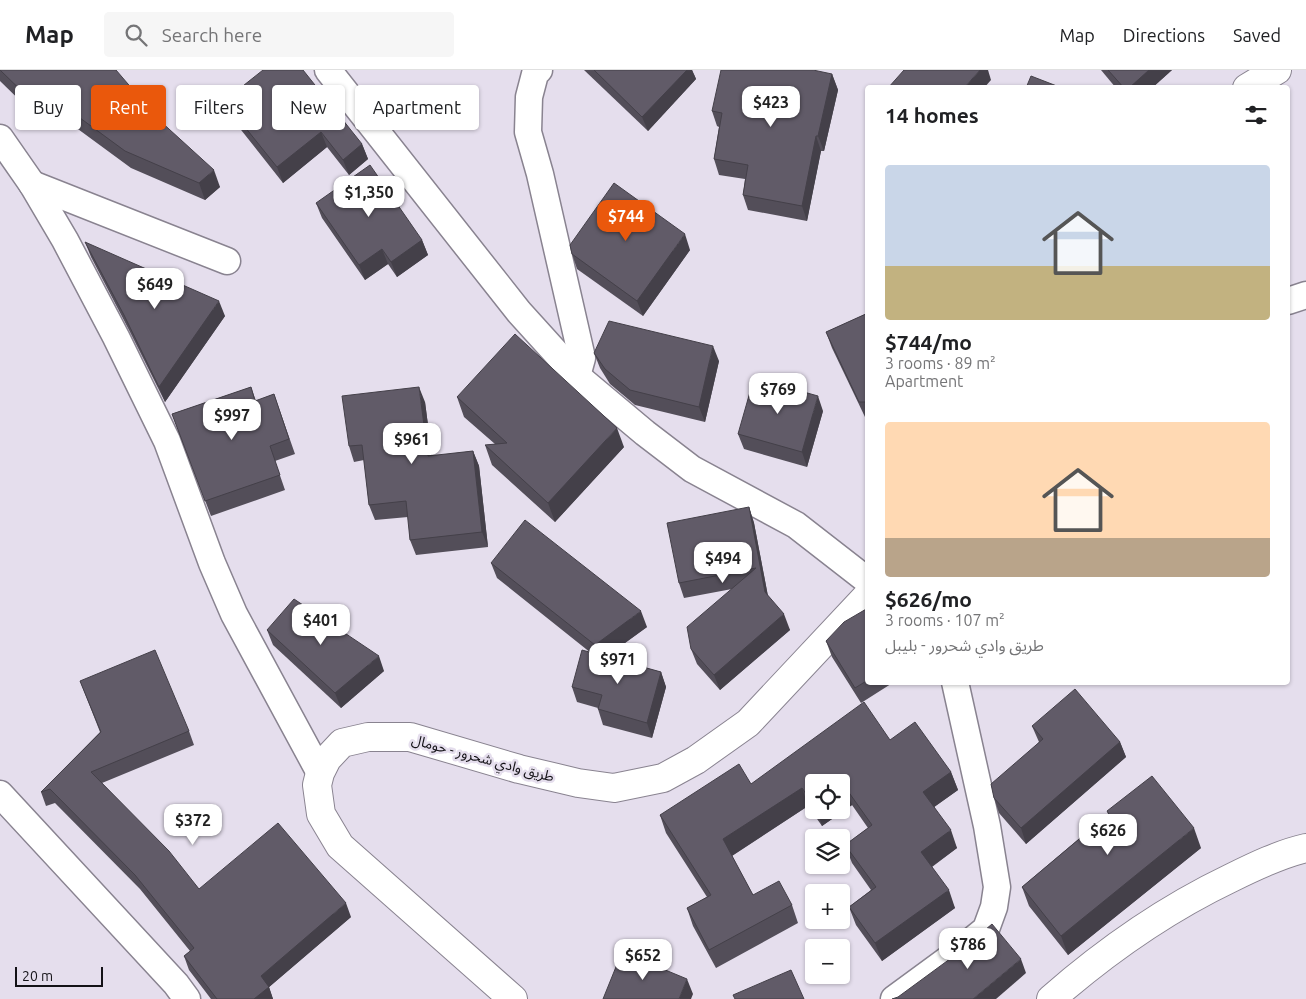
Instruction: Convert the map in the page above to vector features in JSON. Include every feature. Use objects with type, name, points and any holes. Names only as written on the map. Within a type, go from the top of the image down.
[{"type":"main road","points":[[1251,85],[1276,70]]},
{"type":"main road","name":"طريق وادي شحرور - حومال","points":[[513,999],[340,846],[321,814],[317,785],[320,773],[327,759],[342,743],[368,737],[410,737],[519,769],[578,783],[614,788],[663,778],[696,760],[748,723],[865,598]]},
{"type":"main road","points":[[1051,999],[1088,966],[1145,925],[1263,862],[1306,848]]},
{"type":"street","points":[[328,70],[519,312],[576,376],[692,469],[796,525],[865,579]]},
{"type":"street","points":[[539,70],[535,74],[528,96],[528,132],[540,174],[582,358],[576,376]]},
{"type":"street","points":[[0,138],[32,184],[65,240],[116,337],[167,441],[199,528],[234,614],[320,773]]},
{"type":"street","points":[[32,184],[227,261]]},
{"type":"street","points":[[1290,300],[1306,295]]},
{"type":"street","points":[[894,999],[986,929],[994,907],[996,887],[987,826],[956,685]]},
{"type":"street","points":[[0,794],[188,999]]},
{"type":"building","points":[[0,70],[116,70],[129,85],[91,85],[91,126],[81,119],[81,85],[15,85]]},
{"type":"building","points":[[263,70],[303,70],[315,85],[272,85],[272,130],[345,130],[345,123],[362,144],[343,160],[321,132],[277,167],[247,130],[262,130],[262,85],[244,85]]},
{"type":"building","points":[[594,70],[687,70],[642,117]]},
{"type":"building","points":[[721,70],[813,70],[832,74],[818,136],[816,136],[802,206],[743,195],[748,165],[714,159],[722,113],[712,111]]},
{"type":"building","points":[[904,70],[980,70],[967,85],[891,85]]},
{"type":"building","points":[[1108,70],[1149,70],[1132,85],[1121,85]]},
{"type":"building","points":[[1031,76],[1054,85],[1027,85]]},
{"type":"building","points":[[166,126],[214,170],[199,183],[125,151],[96,130],[166,130]]},
{"type":"building","points":[[370,165],[422,240],[391,262],[382,249],[359,265],[316,203]]},
{"type":"building","points":[[614,183],[685,234],[637,301],[572,254],[570,245]]},
{"type":"building","points":[[85,242],[219,301],[159,387],[124,315]]},
{"type":"building","points":[[865,314],[865,402],[859,402],[826,332]]},
{"type":"building","points":[[609,321],[713,346],[699,407],[630,390],[605,369],[594,353]]},
{"type":"building","points":[[515,334],[617,428],[548,503],[485,445],[507,443],[457,397]]},
{"type":"building","points":[[754,378],[818,396],[802,452],[738,434]]},
{"type":"building","points":[[251,387],[255,401],[274,394],[289,439],[270,446],[280,475],[205,501],[172,414]]},
{"type":"building","points":[[419,387],[428,456],[473,451],[482,532],[410,540],[406,501],[369,505],[362,445],[349,446],[342,396]]},
{"type":"building","points":[[749,507],[765,592],[784,614],[714,675],[691,649],[687,627],[756,568],[679,583],[667,523]]},
{"type":"building","points":[[525,520],[641,611],[595,645],[491,563]]},
{"type":"building","points":[[294,599],[379,656],[335,693],[267,630]]},
{"type":"building","points":[[865,610],[865,682],[855,688],[826,641],[844,622]]},
{"type":"building","points":[[155,650],[189,731],[91,772],[169,851],[199,889],[278,823],[346,903],[261,976],[269,987],[254,999],[217,999],[184,956],[194,948],[135,875],[50,789],[41,792],[101,732],[80,681]]},
{"type":"building","points":[[582,650],[661,672],[647,723],[598,709],[602,695],[572,687]]},
{"type":"building","points":[[1075,689],[1120,742],[1021,828],[994,798],[991,784],[1043,739],[1032,726]]},
{"type":"building","points":[[864,702],[890,740],[915,722],[951,772],[923,792],[951,830],[921,852],[949,890],[875,943],[850,908],[850,906],[876,887],[850,852],[850,841],[872,825],[850,794],[850,774],[805,774],[805,792],[802,788],[723,839],[753,895],[779,881],[792,905],[709,950],[687,908],[711,895],[660,815],[739,764],[751,784]]},
{"type":"building","points":[[1152,776],[1194,828],[1061,936],[1022,887],[1109,814],[1107,811]]},
{"type":"building","points":[[992,924],[1021,959],[973,999],[892,999],[898,997],[958,953]]},
{"type":"building","points":[[622,952],[687,979],[679,999],[603,999]]},
{"type":"building","points":[[791,970],[804,999],[735,999],[733,995]]}]
